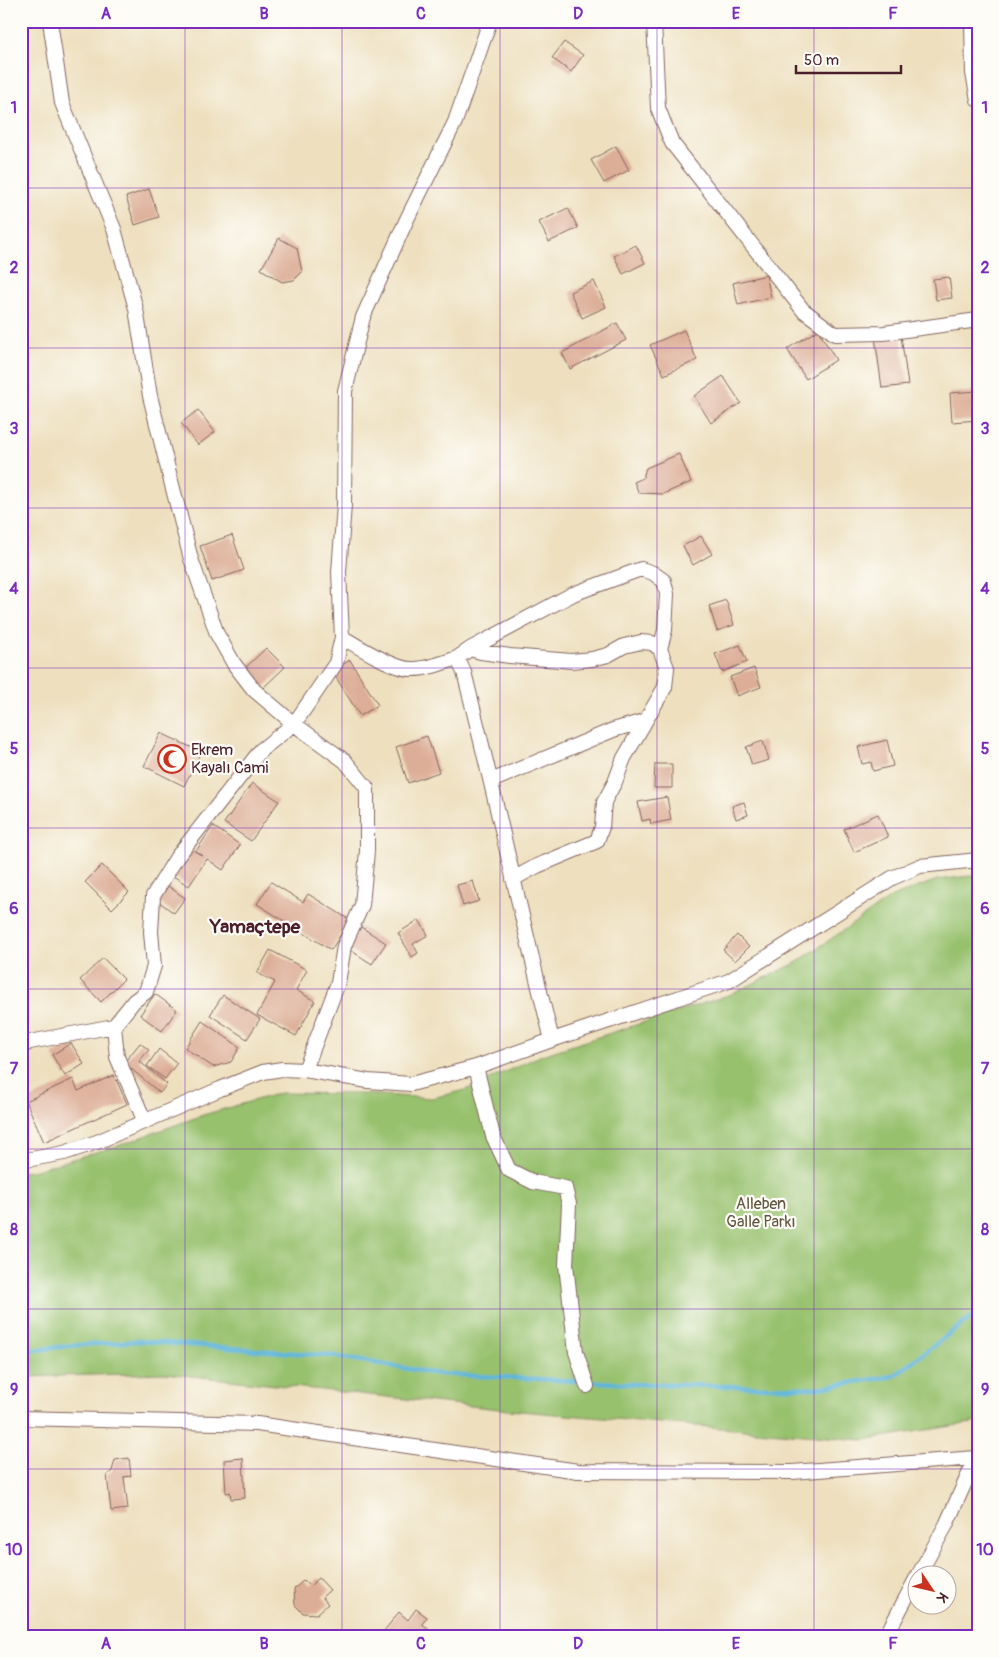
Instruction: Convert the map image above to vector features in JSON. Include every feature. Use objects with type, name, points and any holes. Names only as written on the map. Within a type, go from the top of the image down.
[{"type":"street","points":[[50,21],[62,103],[114,229],[136,309],[150,396],[170,477],[192,559],[215,629],[234,664],[254,690],[294,724],[345,761],[367,788],[367,851],[362,905],[344,946],[338,983],[306,1070]]},
{"type":"street","points":[[21,1047],[30,1042],[114,1026],[134,1001],[146,992],[154,966],[152,932],[153,896],[177,856],[262,750],[294,724],[336,663],[342,637],[340,572],[344,504],[345,392],[363,316],[407,219],[455,122],[490,21]]},
{"type":"street","points":[[654,21],[658,108],[672,143],[803,310],[835,334],[884,333],[978,320]]},
{"type":"street","points":[[972,21],[973,72],[978,100]]},
{"type":"street","points":[[342,637],[384,661],[410,670],[434,666],[457,658],[470,649],[573,594],[642,570],[653,573],[664,581],[667,594],[665,630],[660,649]]},
{"type":"street","points":[[470,649],[510,656],[571,661],[608,655],[624,646],[641,642],[652,643],[660,649],[667,668],[665,687],[624,758],[615,782],[604,802],[602,827],[596,841],[537,866],[512,879]]},
{"type":"street","points":[[457,658],[464,672],[491,780],[512,879],[552,1040]]},
{"type":"street","points":[[491,780],[614,730],[644,721]]},
{"type":"street","points":[[21,1160],[64,1153],[97,1142],[220,1089],[263,1072],[282,1068],[306,1070],[368,1081],[411,1084],[476,1067],[729,981],[892,878],[920,866],[978,860]]},
{"type":"street","points":[[114,1026],[117,1057],[145,1122]]},
{"type":"street","points":[[476,1067],[493,1136],[509,1170],[533,1182],[564,1188],[569,1204],[566,1265],[576,1352],[587,1386]]},
{"type":"street","points":[[21,1418],[257,1424],[578,1472],[792,1472],[976,1458],[946,1525],[925,1564]]},
{"type":"street","points":[[886,1636],[906,1598]]},
{"type":"green space","name":"Alleben Galle Parkı","points":[[978,875],[978,1422],[863,1440],[508,1410],[164,1373],[21,1377],[21,1172],[32,1171],[120,1145],[203,1115],[280,1093],[361,1094],[432,1098],[466,1090],[542,1055],[729,995],[796,963],[892,897],[937,880]]},
{"type":"building","points":[[564,42],[583,55],[571,72],[552,58]]},
{"type":"building","points":[[616,146],[629,170],[604,183],[591,160]]},
{"type":"building","points":[[149,189],[159,217],[135,225],[126,197]]},
{"type":"building","points":[[21,200],[30,225],[21,228]]},
{"type":"building","points":[[568,208],[578,228],[549,242],[539,222]]},
{"type":"building","points":[[279,238],[297,248],[302,272],[294,280],[282,282],[261,269]]},
{"type":"building","points":[[636,245],[645,263],[623,274],[614,256]]},
{"type":"building","points":[[766,275],[771,297],[738,305],[733,283]]},
{"type":"building","points":[[949,277],[952,298],[936,300],[933,279]]},
{"type":"building","points":[[594,281],[606,307],[582,318],[570,292]]},
{"type":"building","points":[[617,323],[626,340],[570,369],[562,353]]},
{"type":"building","points":[[684,330],[697,360],[664,375],[650,345]]},
{"type":"building","points":[[818,330],[836,360],[806,379],[787,349]]},
{"type":"building","points":[[901,336],[908,385],[882,388],[875,337]]},
{"type":"building","points":[[723,376],[741,403],[711,423],[694,396]]},
{"type":"building","points":[[978,391],[978,420],[952,422],[950,393]]},
{"type":"building","points":[[198,410],[215,432],[198,445],[181,423]]},
{"type":"building","points":[[679,454],[691,482],[663,494],[639,493],[634,482],[643,478],[646,468]]},
{"type":"building","points":[[232,535],[244,570],[212,581],[200,546]]},
{"type":"building","points":[[701,536],[712,554],[693,565],[683,546]]},
{"type":"building","points":[[726,600],[734,625],[717,631],[709,606]]},
{"type":"building","points":[[740,645],[747,662],[722,672],[715,654]]},
{"type":"building","points":[[266,648],[285,667],[263,688],[244,669]]},
{"type":"building","points":[[350,660],[378,705],[360,716],[332,671]]},
{"type":"building","points":[[754,668],[761,687],[737,696],[730,677]]},
{"type":"building","name":"Ekrem Kayalı Cami","points":[[161,733],[201,752],[184,786],[144,766]]},
{"type":"building","points":[[427,736],[439,772],[408,783],[396,747]]},
{"type":"building","points":[[887,740],[893,766],[873,771],[871,762],[862,764],[858,747]]},
{"type":"building","points":[[763,741],[769,760],[752,765],[746,747]]},
{"type":"building","points":[[655,764],[672,764],[672,788],[654,788]]},
{"type":"building","points":[[252,783],[279,801],[251,841],[224,823]]},
{"type":"building","points":[[667,797],[671,820],[651,824],[650,819],[642,821],[638,802]]},
{"type":"building","points":[[744,802],[748,815],[736,819],[732,806]]},
{"type":"building","points":[[878,814],[888,837],[854,852],[844,829]]},
{"type":"building","points":[[213,826],[240,845],[223,870],[207,859],[189,886],[173,876],[191,849],[203,856],[196,851]]},
{"type":"building","points":[[102,865],[129,892],[112,909],[85,882]]},
{"type":"building","points":[[473,881],[479,901],[463,906],[457,885]]},
{"type":"building","points":[[271,882],[303,902],[308,894],[350,920],[331,950],[257,904]]},
{"type":"building","points":[[168,886],[185,898],[174,913],[158,901]]},
{"type":"building","points":[[419,920],[428,935],[413,944],[418,953],[412,957],[398,933]]},
{"type":"building","points":[[361,927],[386,943],[372,964],[347,948]]},
{"type":"building","points":[[737,935],[749,947],[735,961],[723,950]]},
{"type":"building","points":[[270,950],[307,970],[296,990],[315,1001],[296,1036],[257,1015],[275,982],[257,973]]},
{"type":"building","points":[[103,958],[124,979],[101,1002],[80,980]]},
{"type":"building","points":[[155,994],[177,1010],[162,1031],[140,1015]]},
{"type":"building","points":[[223,995],[260,1019],[247,1039],[210,1015]]},
{"type":"building","points":[[202,1021],[240,1047],[231,1062],[213,1067],[185,1048]]},
{"type":"building","points":[[71,1043],[84,1064],[65,1076],[52,1055]]},
{"type":"building","points":[[140,1043],[149,1050],[139,1061],[167,1084],[160,1093],[124,1063]]},
{"type":"building","points":[[159,1049],[177,1063],[165,1079],[147,1066]]},
{"type":"building","points":[[114,1075],[127,1104],[44,1142],[26,1101],[73,1079],[78,1091]]},
{"type":"building","points":[[129,1458],[131,1476],[124,1477],[128,1509],[111,1511],[107,1475],[112,1471],[115,1460]]},
{"type":"building","points":[[243,1458],[245,1498],[231,1499],[230,1492],[226,1493],[224,1460]]},
{"type":"building","points":[[319,1578],[330,1590],[322,1597],[328,1604],[317,1614],[303,1613],[295,1605],[294,1589],[304,1580],[310,1586]]},
{"type":"building","points":[[416,1609],[427,1617],[422,1624],[428,1628],[422,1636],[390,1636],[384,1631],[399,1612],[408,1620]]},
{"type":"waterway","points":[[21,1352],[68,1346],[139,1341],[333,1356],[438,1374],[635,1384],[818,1388],[894,1376],[978,1312]]},
{"type":"place","name":"Ekrem Kayalı Cami","points":[[172,759]]},
{"type":"district","name":"Yamaçtepe","points":[[255,927]]}]
